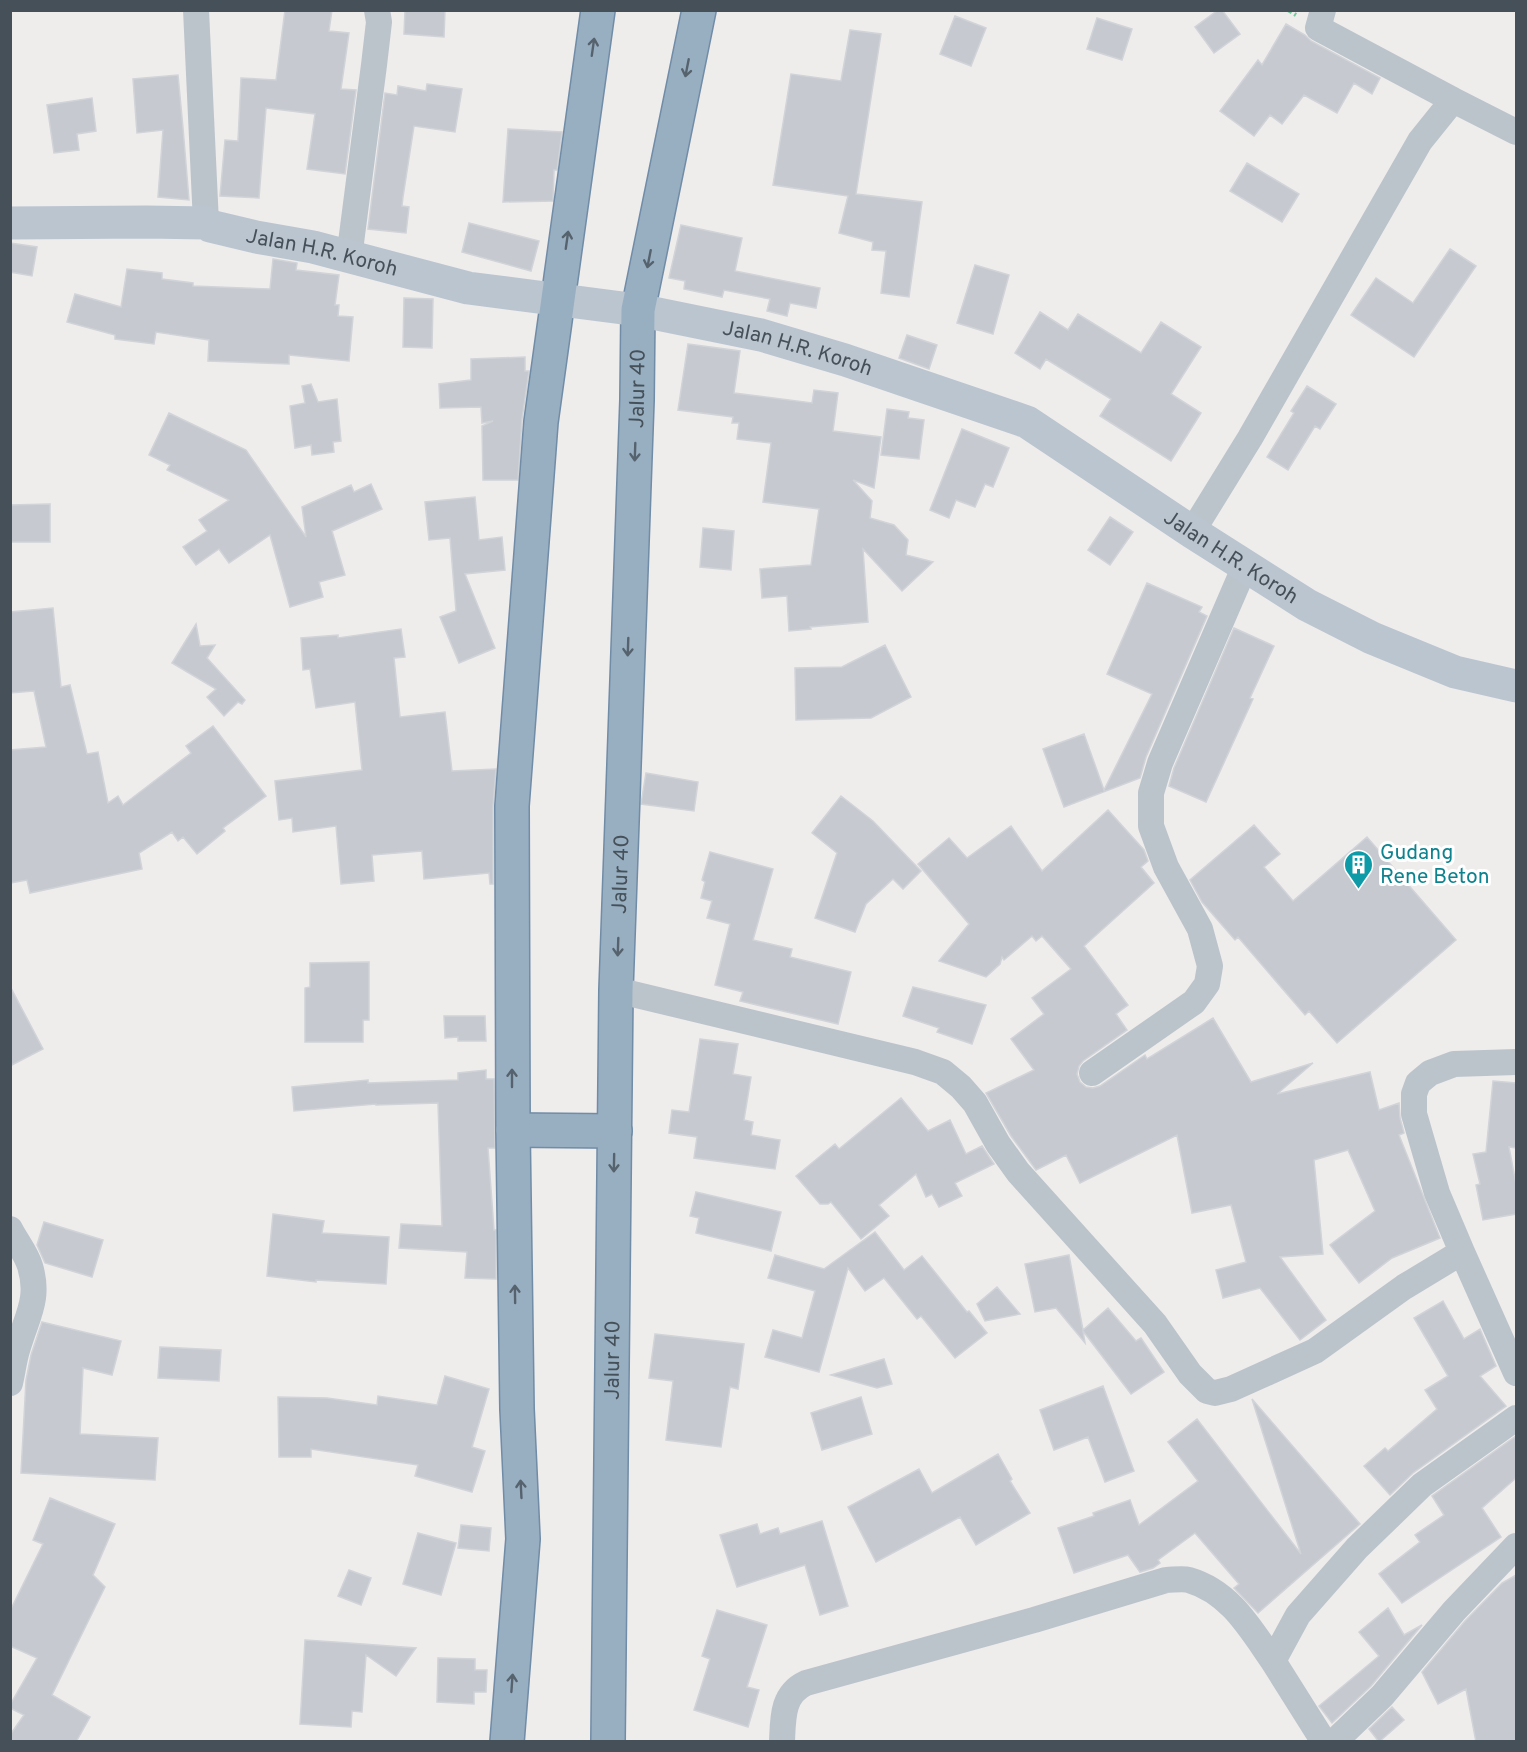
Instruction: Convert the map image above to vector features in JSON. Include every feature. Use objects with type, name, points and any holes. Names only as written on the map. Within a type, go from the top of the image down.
[{"type":"highway","points":[[507,1742],[523,1539],[517,1409],[512,806],[541,422],[560,298],[598,10]]},
{"type":"highway","name":"Jalur 40","points":[[608,1742],[616,990],[638,310],[699,10]]},
{"type":"highway","points":[[513,1130],[615,1131]]},
{"type":"main road","name":"Jalan H.R. Koroh","points":[[10,224],[206,223],[210,226],[256,237],[313,247],[468,288],[560,298],[638,310],[761,335],[845,360],[1027,422],[1192,532],[1307,605],[1372,638],[1455,672],[1516,687]]},
{"type":"street","points":[[196,10],[206,223]]},
{"type":"street","points":[[349,258],[379,22],[377,10]]},
{"type":"street","points":[[1323,10],[1318,28],[1516,132]]},
{"type":"street","points":[[1192,532],[1251,438],[1420,141],[1453,100]]},
{"type":"street","points":[[1092,1072],[1194,1002],[1207,984],[1210,966],[1200,928],[1166,867],[1151,826],[1151,793],[1160,763],[1245,566]]},
{"type":"street","points":[[616,990],[915,1062],[943,1072],[975,1103],[1017,1172],[1155,1324],[1190,1374],[1207,1391],[1215,1393],[1231,1389],[1315,1351],[1404,1287],[1462,1252]]},
{"type":"street","points":[[1516,1062],[1454,1064],[1430,1073],[1418,1083],[1414,1094],[1414,1114],[1437,1193],[1516,1373]]},
{"type":"street","points":[[10,1229],[29,1263],[34,1282],[34,1297],[29,1318],[17,1347],[10,1383]]},
{"type":"street","points":[[1273,1661],[1298,1615],[1357,1548],[1422,1485],[1516,1418]]},
{"type":"street","points":[[1334,1742],[1382,1696],[1454,1611],[1516,1546]]},
{"type":"street","points":[[782,1742],[784,1710],[787,1701],[792,1692],[806,1683],[1034,1620],[1166,1580],[1188,1580],[1225,1598],[1241,1616],[1273,1661],[1324,1742]]},
{"type":"building","points":[[285,10],[332,10],[329,31],[349,33],[341,89],[356,90],[345,174],[307,169],[315,114],[266,108],[259,198],[220,196],[225,140],[238,141],[241,78],[276,80]]},
{"type":"building","points":[[405,10],[445,10],[444,37],[404,34]]},
{"type":"building","points":[[1218,10],[1222,10],[1240,34],[1214,53],[1195,27]]},
{"type":"building","points":[[955,16],[986,28],[971,66],[940,54]]},
{"type":"building","points":[[1097,18],[1132,29],[1122,60],[1087,49]]},
{"type":"building","points":[[1286,24],[1311,41],[1380,78],[1372,94],[1354,83],[1337,113],[1304,95],[1282,124],[1270,115],[1254,136],[1220,111],[1258,60],[1262,65]]},
{"type":"building","points":[[850,30],[881,34],[856,194],[922,202],[909,297],[881,293],[886,251],[872,250],[873,242],[839,233],[848,196],[773,185],[791,74],[841,81]]},
{"type":"building","points":[[178,75],[189,200],[158,197],[163,130],[137,133],[133,79]]},
{"type":"building","points":[[427,84],[462,89],[455,132],[414,126],[402,206],[409,207],[406,233],[368,229],[385,93],[397,95],[398,86],[426,91]]},
{"type":"building","points":[[92,98],[96,131],[77,134],[79,150],[54,153],[47,105]]},
{"type":"building","points":[[508,129],[562,132],[557,170],[554,170],[553,201],[503,202]]},
{"type":"building","points":[[1247,163],[1299,194],[1282,222],[1230,191]]},
{"type":"building","points":[[469,223],[539,241],[531,271],[462,252]]},
{"type":"building","points":[[681,225],[742,238],[735,271],[820,288],[816,308],[790,303],[787,316],[767,311],[770,299],[724,290],[722,297],[684,289],[685,281],[669,278]]},
{"type":"building","points":[[10,243],[37,247],[32,276],[10,272]]},
{"type":"building","points":[[1450,249],[1476,266],[1414,357],[1351,315],[1376,278],[1413,303]]},
{"type":"building","points":[[273,259],[297,263],[296,270],[339,275],[335,305],[339,305],[338,316],[353,317],[349,361],[289,355],[289,364],[208,361],[209,340],[156,332],[154,344],[115,339],[115,335],[67,322],[75,294],[121,307],[127,269],[162,273],[162,279],[193,283],[193,286],[270,289]]},
{"type":"building","points":[[975,265],[1009,275],[993,334],[957,323]]},
{"type":"building","points":[[404,298],[433,299],[432,348],[403,347]]},
{"type":"building","points":[[1040,312],[1068,330],[1078,314],[1141,353],[1161,322],[1201,347],[1171,394],[1201,413],[1171,461],[1100,416],[1111,399],[1046,359],[1040,369],[1015,353]]},
{"type":"building","points":[[907,335],[937,345],[929,369],[899,358]]},
{"type":"building","points":[[688,344],[740,351],[734,393],[812,403],[814,390],[838,393],[833,431],[881,437],[874,488],[853,480],[872,501],[870,518],[894,525],[908,540],[906,555],[933,562],[902,591],[863,549],[868,622],[789,631],[787,596],[762,598],[760,569],[811,565],[819,509],[763,502],[771,443],[737,439],[739,423],[732,423],[733,417],[678,410]]},
{"type":"building","points":[[525,357],[525,371],[529,371],[522,419],[518,480],[483,480],[482,426],[493,421],[482,423],[481,407],[440,408],[439,384],[471,380],[471,359]]},
{"type":"building","points":[[311,384],[318,402],[337,399],[341,441],[333,442],[334,452],[312,455],[311,445],[295,448],[290,406],[305,403],[302,386]]},
{"type":"building","points":[[1307,386],[1336,404],[1320,429],[1315,426],[1288,470],[1267,457],[1294,413],[1291,411]]},
{"type":"building","points":[[887,409],[909,412],[908,418],[924,420],[919,459],[881,455]]},
{"type":"building","points":[[169,413],[246,450],[306,537],[302,507],[351,485],[354,492],[371,484],[382,509],[332,531],[345,575],[319,582],[323,597],[290,607],[270,535],[229,563],[219,549],[196,565],[183,547],[207,531],[199,520],[229,500],[167,470],[170,465],[149,455]]},
{"type":"building","points":[[962,429],[1009,448],[993,487],[985,484],[975,507],[956,500],[949,518],[930,510]]},
{"type":"building","points":[[475,497],[479,540],[502,537],[505,570],[465,574],[495,648],[459,663],[440,617],[456,611],[450,538],[429,540],[425,502]]},
{"type":"building","points":[[50,504],[50,542],[10,542],[10,505]]},
{"type":"building","points":[[1110,517],[1133,532],[1110,565],[1088,550]]},
{"type":"building","points":[[703,528],[734,531],[731,570],[700,567]]},
{"type":"building","points":[[1147,583],[1202,607],[1199,612],[1207,616],[1146,757],[1140,778],[1064,807],[1043,749],[1084,734],[1104,790],[1152,694],[1107,674]]},
{"type":"building","points":[[53,608],[61,687],[70,685],[87,754],[98,752],[108,803],[118,796],[123,805],[191,753],[186,746],[213,726],[266,796],[223,828],[225,831],[197,854],[183,837],[178,841],[172,832],[139,853],[142,869],[30,893],[27,880],[10,883],[10,750],[46,747],[34,691],[10,693],[10,612]]},
{"type":"building","points":[[196,624],[200,646],[215,645],[207,658],[245,700],[242,704],[238,702],[224,716],[207,697],[216,689],[172,663]]},
{"type":"building","points":[[1234,628],[1274,646],[1250,698],[1253,699],[1206,802],[1169,786],[1174,768]]},
{"type":"building","points":[[401,629],[405,657],[394,658],[400,717],[445,712],[452,771],[496,769],[493,806],[493,884],[490,884],[489,873],[424,879],[422,851],[372,855],[374,881],[341,884],[336,826],[293,832],[292,818],[279,820],[275,781],[362,770],[355,702],[316,708],[310,669],[303,670],[301,638],[338,635],[338,638]]},
{"type":"building","points":[[885,645],[911,697],[871,718],[796,720],[795,668],[842,667]]},
{"type":"building","points":[[646,773],[698,782],[694,811],[641,804]]},
{"type":"building","points":[[841,796],[873,821],[921,871],[903,889],[893,879],[866,904],[855,932],[815,918],[837,853],[812,833]]},
{"type":"building","points":[[1108,810],[1144,850],[1148,861],[1141,867],[1154,883],[1084,946],[1128,1005],[1116,1014],[1127,1030],[1083,1061],[1077,1074],[1080,1082],[1086,1087],[1100,1086],[1145,1055],[1147,1059],[1213,1018],[1251,1082],[1313,1063],[1277,1094],[1370,1072],[1379,1110],[1399,1103],[1404,1133],[1399,1135],[1440,1238],[1392,1258],[1359,1283],[1330,1245],[1375,1211],[1348,1150],[1314,1160],[1323,1254],[1280,1257],[1326,1320],[1300,1340],[1260,1288],[1223,1298],[1216,1270],[1246,1262],[1231,1205],[1192,1213],[1177,1135],[1080,1183],[1066,1155],[1036,1170],[1011,1136],[986,1093],[1034,1070],[1011,1039],[1044,1014],[1032,998],[1071,969],[1042,936],[1036,941],[1032,936],[1004,960],[1002,957],[1000,964],[986,977],[939,961],[969,924],[918,864],[949,838],[967,858],[1011,826],[1042,871]]},
{"type":"building","name":"Gudang Rene Beton","points":[[1254,825],[1280,854],[1264,867],[1293,901],[1367,837],[1456,940],[1337,1043],[1309,1011],[1305,1015],[1238,937],[1235,940],[1202,902],[1190,880]]},
{"type":"building","points":[[710,852],[773,869],[753,940],[792,949],[790,957],[851,972],[838,1024],[740,1001],[743,992],[715,985],[730,924],[707,918],[712,901],[701,898],[705,882],[702,880]]},
{"type":"building","points":[[369,962],[369,1020],[363,1020],[363,1042],[305,1042],[305,988],[310,987],[310,963]]},
{"type":"building","points":[[10,986],[43,1049],[10,1066]]},
{"type":"building","points":[[913,987],[986,1005],[972,1044],[937,1032],[939,1028],[903,1016]]},
{"type":"building","points":[[444,1016],[485,1016],[486,1041],[458,1041],[458,1037],[445,1038]]},
{"type":"building","points":[[700,1039],[738,1044],[733,1074],[751,1077],[744,1120],[753,1122],[751,1135],[780,1140],[775,1169],[694,1158],[697,1137],[669,1133],[672,1110],[689,1112]]},
{"type":"building","points":[[486,1070],[486,1079],[494,1079],[495,1148],[488,1148],[494,1230],[496,1230],[496,1279],[465,1278],[467,1252],[399,1248],[401,1224],[442,1226],[438,1103],[376,1104],[294,1111],[292,1087],[368,1080],[368,1083],[458,1080],[458,1073]]},
{"type":"building","points":[[1493,1081],[1516,1083],[1516,1148],[1509,1147],[1516,1184],[1516,1214],[1483,1220],[1476,1185],[1480,1184],[1473,1154],[1486,1152]]},
{"type":"building","points":[[901,1098],[928,1131],[950,1120],[966,1154],[982,1146],[994,1164],[955,1183],[962,1196],[939,1207],[932,1194],[926,1197],[916,1174],[879,1205],[889,1216],[861,1239],[831,1202],[820,1204],[796,1176],[835,1144],[839,1149]]},
{"type":"building","points":[[696,1192],[781,1212],[771,1251],[696,1233],[699,1218],[690,1216]]},
{"type":"building","points":[[273,1214],[324,1221],[322,1233],[389,1237],[386,1284],[316,1280],[316,1282],[267,1276]]},
{"type":"building","points":[[44,1222],[103,1240],[92,1277],[45,1263],[37,1245]]},
{"type":"building","points":[[875,1232],[904,1270],[922,1256],[987,1333],[955,1358],[921,1316],[917,1319],[884,1278],[865,1291],[848,1268],[819,1372],[765,1357],[773,1330],[802,1338],[815,1291],[768,1278],[775,1255],[824,1269]]},
{"type":"building","points":[[1069,1255],[1083,1330],[1108,1308],[1136,1341],[1141,1338],[1164,1372],[1131,1394],[1083,1331],[1085,1343],[1056,1308],[1035,1312],[1025,1264]]},
{"type":"building","points":[[997,1287],[1020,1314],[985,1321],[977,1304]]},
{"type":"building","points":[[1443,1301],[1464,1339],[1480,1329],[1496,1366],[1480,1376],[1506,1406],[1413,1473],[1390,1495],[1364,1466],[1385,1448],[1388,1451],[1437,1409],[1425,1390],[1448,1376],[1414,1318]]},
{"type":"building","points":[[42,1322],[121,1341],[112,1375],[83,1368],[80,1434],[158,1438],[155,1480],[21,1473],[26,1380],[31,1355]]},
{"type":"building","points":[[655,1334],[744,1344],[738,1389],[730,1387],[721,1447],[666,1440],[673,1381],[649,1378]]},
{"type":"building","points":[[160,1347],[221,1350],[219,1381],[158,1378]]},
{"type":"building","points":[[884,1359],[892,1384],[877,1388],[831,1375]]},
{"type":"building","points":[[445,1376],[489,1389],[472,1447],[485,1451],[472,1492],[415,1476],[418,1465],[311,1449],[311,1457],[279,1457],[278,1397],[327,1398],[377,1405],[378,1396],[437,1405]]},
{"type":"building","points":[[1103,1386],[1134,1471],[1105,1482],[1088,1437],[1054,1450],[1040,1410]]},
{"type":"building","points":[[861,1397],[872,1434],[822,1450],[811,1413]]},
{"type":"building","points":[[1252,1399],[1360,1524],[1258,1613],[1234,1588],[1239,1584],[1195,1533],[1158,1560],[1160,1563],[1153,1568],[1140,1572],[1128,1555],[1074,1573],[1058,1528],[1094,1516],[1093,1513],[1130,1500],[1139,1525],[1198,1481],[1168,1442],[1197,1419],[1301,1554]]},
{"type":"building","points":[[1516,1436],[1516,1478],[1482,1508],[1501,1537],[1402,1603],[1379,1574],[1420,1542],[1415,1535],[1444,1515],[1432,1496]]},
{"type":"building","points":[[998,1454],[1012,1479],[1010,1481],[1030,1513],[976,1545],[960,1517],[876,1562],[848,1507],[919,1469],[932,1493]]},
{"type":"building","points":[[50,1498],[115,1524],[93,1575],[105,1587],[52,1695],[90,1717],[76,1742],[10,1742],[10,1735],[24,1715],[10,1708],[10,1705],[37,1658],[10,1646],[10,1611],[43,1544],[33,1540]]},
{"type":"building","points":[[822,1521],[848,1606],[820,1615],[805,1565],[737,1587],[720,1535],[757,1524],[760,1534],[778,1528],[780,1534]]},
{"type":"building","points":[[461,1525],[491,1528],[489,1551],[458,1548]]},
{"type":"building","points":[[418,1533],[456,1543],[441,1595],[403,1584]]},
{"type":"building","points":[[349,1570],[371,1578],[361,1605],[338,1596]]},
{"type":"building","points":[[1516,1575],[1516,1742],[1476,1742],[1466,1689],[1438,1704],[1422,1672],[1465,1621],[1502,1583]]},
{"type":"building","points":[[1388,1608],[1404,1635],[1422,1625],[1371,1686],[1332,1723],[1319,1706],[1379,1656],[1359,1632]]},
{"type":"building","points":[[717,1610],[767,1625],[747,1687],[759,1690],[748,1727],[694,1710],[710,1659],[702,1656]]},
{"type":"building","points":[[305,1640],[416,1648],[396,1676],[366,1655],[362,1712],[352,1711],[351,1727],[300,1724]]},
{"type":"building","points":[[438,1658],[475,1659],[475,1670],[487,1670],[486,1692],[474,1692],[474,1704],[437,1702]]},
{"type":"building","points":[[1392,1707],[1404,1720],[1379,1742],[1369,1729]]},
{"type":"place","name":"Gudang Rene Beton","points":[[1359,890]]}]
